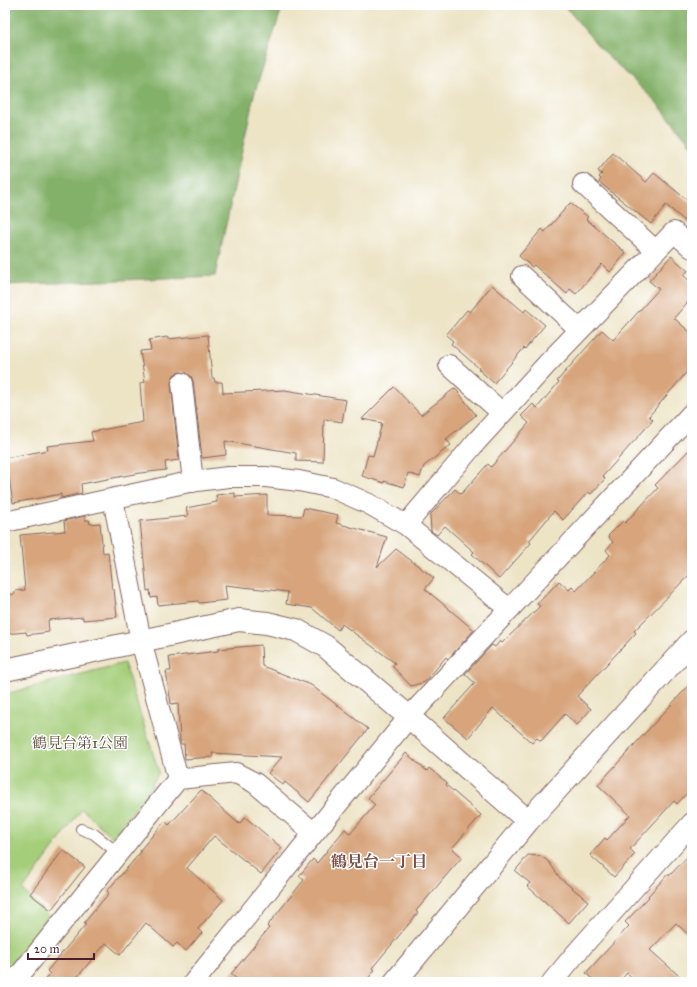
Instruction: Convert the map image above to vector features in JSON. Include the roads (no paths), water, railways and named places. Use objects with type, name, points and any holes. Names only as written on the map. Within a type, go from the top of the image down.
[{"type":"street","points":[[583,184],[656,251]]},
{"type":"street","points":[[406,525],[502,413],[674,232],[692,248]]},
{"type":"street","points":[[522,276],[580,330]]},
{"type":"street","points":[[449,365],[502,413]]},
{"type":"street","points":[[182,383],[194,482]]},
{"type":"street","points":[[194,982],[409,717],[692,413]]},
{"type":"street","points":[[5,522],[194,482],[228,477],[266,477],[299,481],[333,488],[369,504],[406,525],[509,609]]},
{"type":"street","points":[[113,499],[141,641],[178,779]]},
{"type":"street","points":[[5,670],[239,620],[267,623],[296,630],[325,646],[528,821]]},
{"type":"street","points":[[395,982],[528,821],[692,642]]},
{"type":"street","points":[[14,982],[178,779],[236,773],[255,783],[314,833]]},
{"type":"street","points":[[552,982],[692,823]]},
{"type":"lane","points":[[81,829],[94,834],[118,853]]},
{"type":"district","name":"鶴見台一丁目","points":[[379,861]]},
{"type":"park label","name":"鶴見台第1公園","points":[[80,743]]}]
